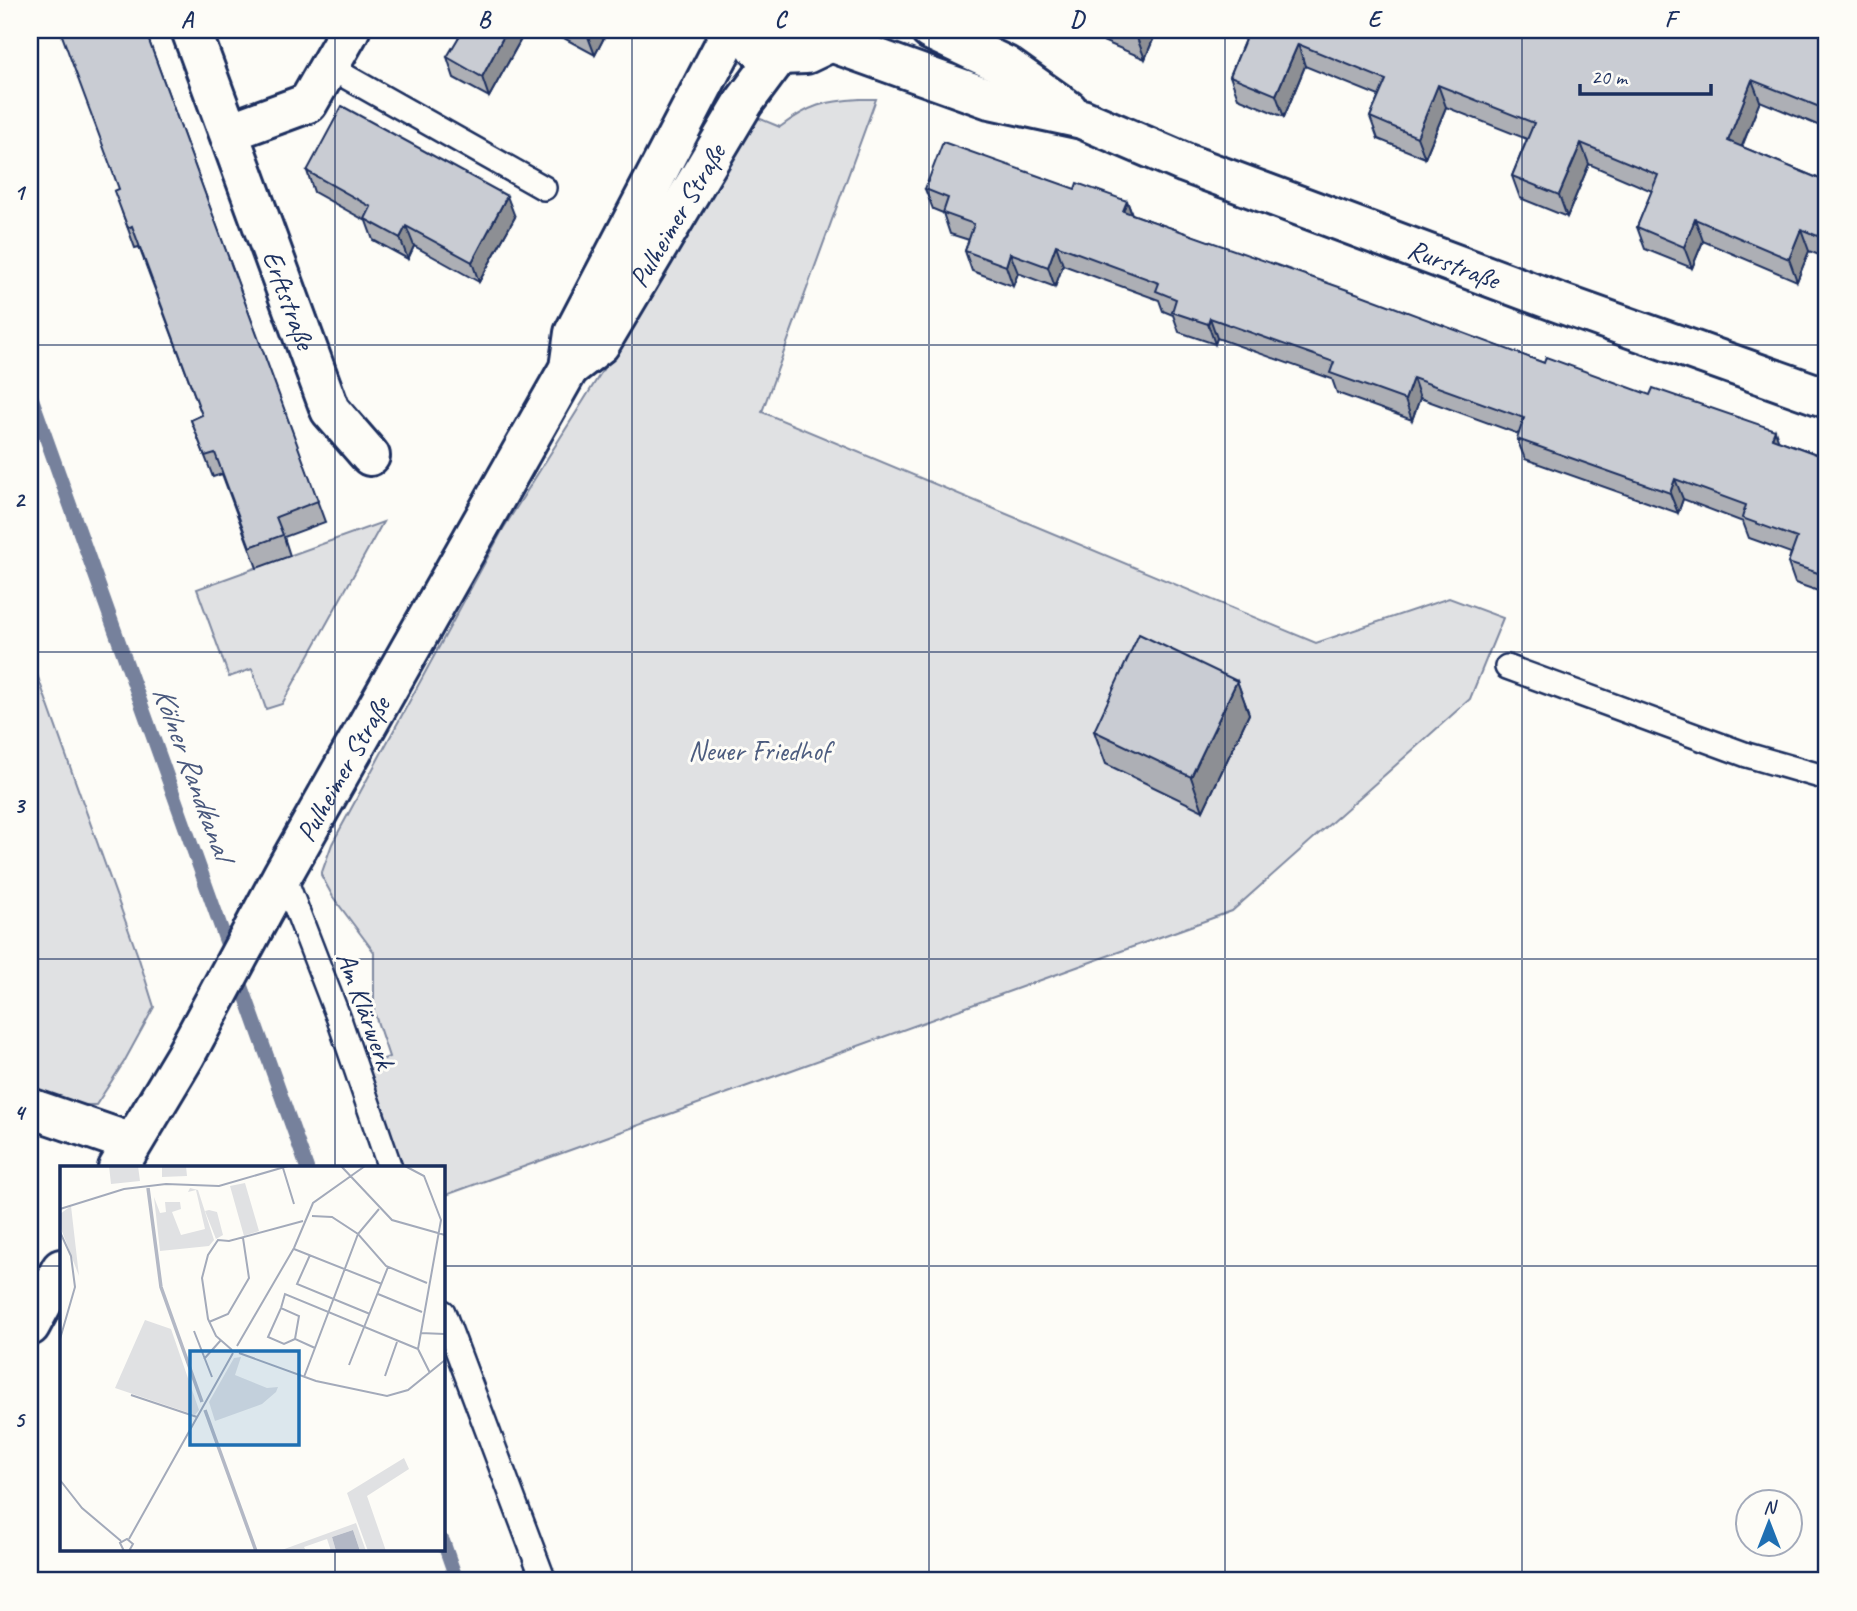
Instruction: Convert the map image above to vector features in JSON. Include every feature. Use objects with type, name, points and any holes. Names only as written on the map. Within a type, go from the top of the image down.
[{"type":"street","name":"Erftstraße","points":[[191,30],[330,410],[370,456]]},
{"type":"street","points":[[229,132],[308,103],[349,30]]},
{"type":"street","points":[[733,30],[753,47],[779,55],[806,54],[837,36]]},
{"type":"street","name":"Pulheimer Straße","points":[[125,1156],[185,1056],[283,874],[569,368],[574,333],[733,30]]},
{"type":"street","name":"Rurstraße","points":[[930,30],[1006,66],[1082,119]]},
{"type":"street","name":"Rurstraße","points":[[837,36],[990,99],[1082,119],[1185,163],[1556,302],[1827,398]]},
{"type":"street","name":"Pulheimer Straße","points":[[569,368],[600,344],[744,102],[779,55]]},
{"type":"street","points":[[30,1108],[125,1156]]},
{"type":"street","points":[[30,1326],[60,1271]]},
{"type":"lane","points":[[329,67],[544,188]]},
{"type":"lane","points":[[1507,667],[1746,755],[1827,778]]},
{"type":"lane","name":"Am Klärwerk","points":[[283,874],[339,1019],[389,1166]]},
{"type":"lane","points":[[444,1315],[544,1581]]},
{"type":"green space","name":"Neuer Friedhof","points":[[876,99],[762,412],[1316,643],[1449,598],[1503,618],[1470,699],[1232,911],[444,1196],[444,1166],[402,1166],[368,1065],[389,1057],[374,1012],[374,952],[333,897],[321,875],[332,844],[503,529],[614,352],[751,115],[780,127],[818,105]]},
{"type":"green space","points":[[383,522],[282,704],[266,709],[252,669],[229,677],[197,589]]},
{"type":"green space","points":[[30,655],[154,1007],[124,1062],[96,1105],[78,1105],[30,1089]]},
{"type":"building","points":[[60,30],[145,30],[318,501],[276,517],[283,535],[250,547],[215,453],[205,456],[191,420],[202,415],[132,226],[128,228],[114,191],[119,189]]},
{"type":"building","points":[[463,30],[507,30],[482,77],[447,57]]},
{"type":"building","points":[[1119,30],[1140,30],[1137,38]]},
{"type":"building","points":[[1249,30],[1827,30],[1827,110],[1752,80],[1728,141],[1827,182],[1827,240],[1801,229],[1789,259],[1695,219],[1684,247],[1637,227],[1658,175],[1581,143],[1559,195],[1512,176],[1534,123],[1438,85],[1417,137],[1370,117],[1386,80],[1298,44],[1276,95],[1230,76]]},
{"type":"building","points":[[342,106],[507,196],[472,262],[406,226],[400,238],[365,219],[371,207],[307,171]]},
{"type":"building","points":[[943,142],[1075,189],[1077,183],[1127,201],[1123,211],[1544,363],[1546,357],[1650,395],[1653,388],[1775,430],[1772,438],[1827,458],[1827,576],[1788,563],[1797,538],[1742,518],[1746,505],[1675,479],[1670,493],[1517,439],[1524,418],[1413,378],[1405,400],[1330,373],[1334,362],[1210,318],[1208,324],[1172,312],[1176,299],[1156,291],[1159,283],[1056,245],[1048,267],[1010,253],[1006,266],[965,251],[974,224],[943,213],[948,198],[925,189]]},
{"type":"building","points":[[1139,634],[1237,681],[1191,777],[1094,731]]},
{"type":"waterway","name":"Kölner Randkanal","points":[[30,393],[306,1166]]},
{"type":"waterway","name":"Kölner Randkanal","points":[[444,1544],[457,1581]]}]
